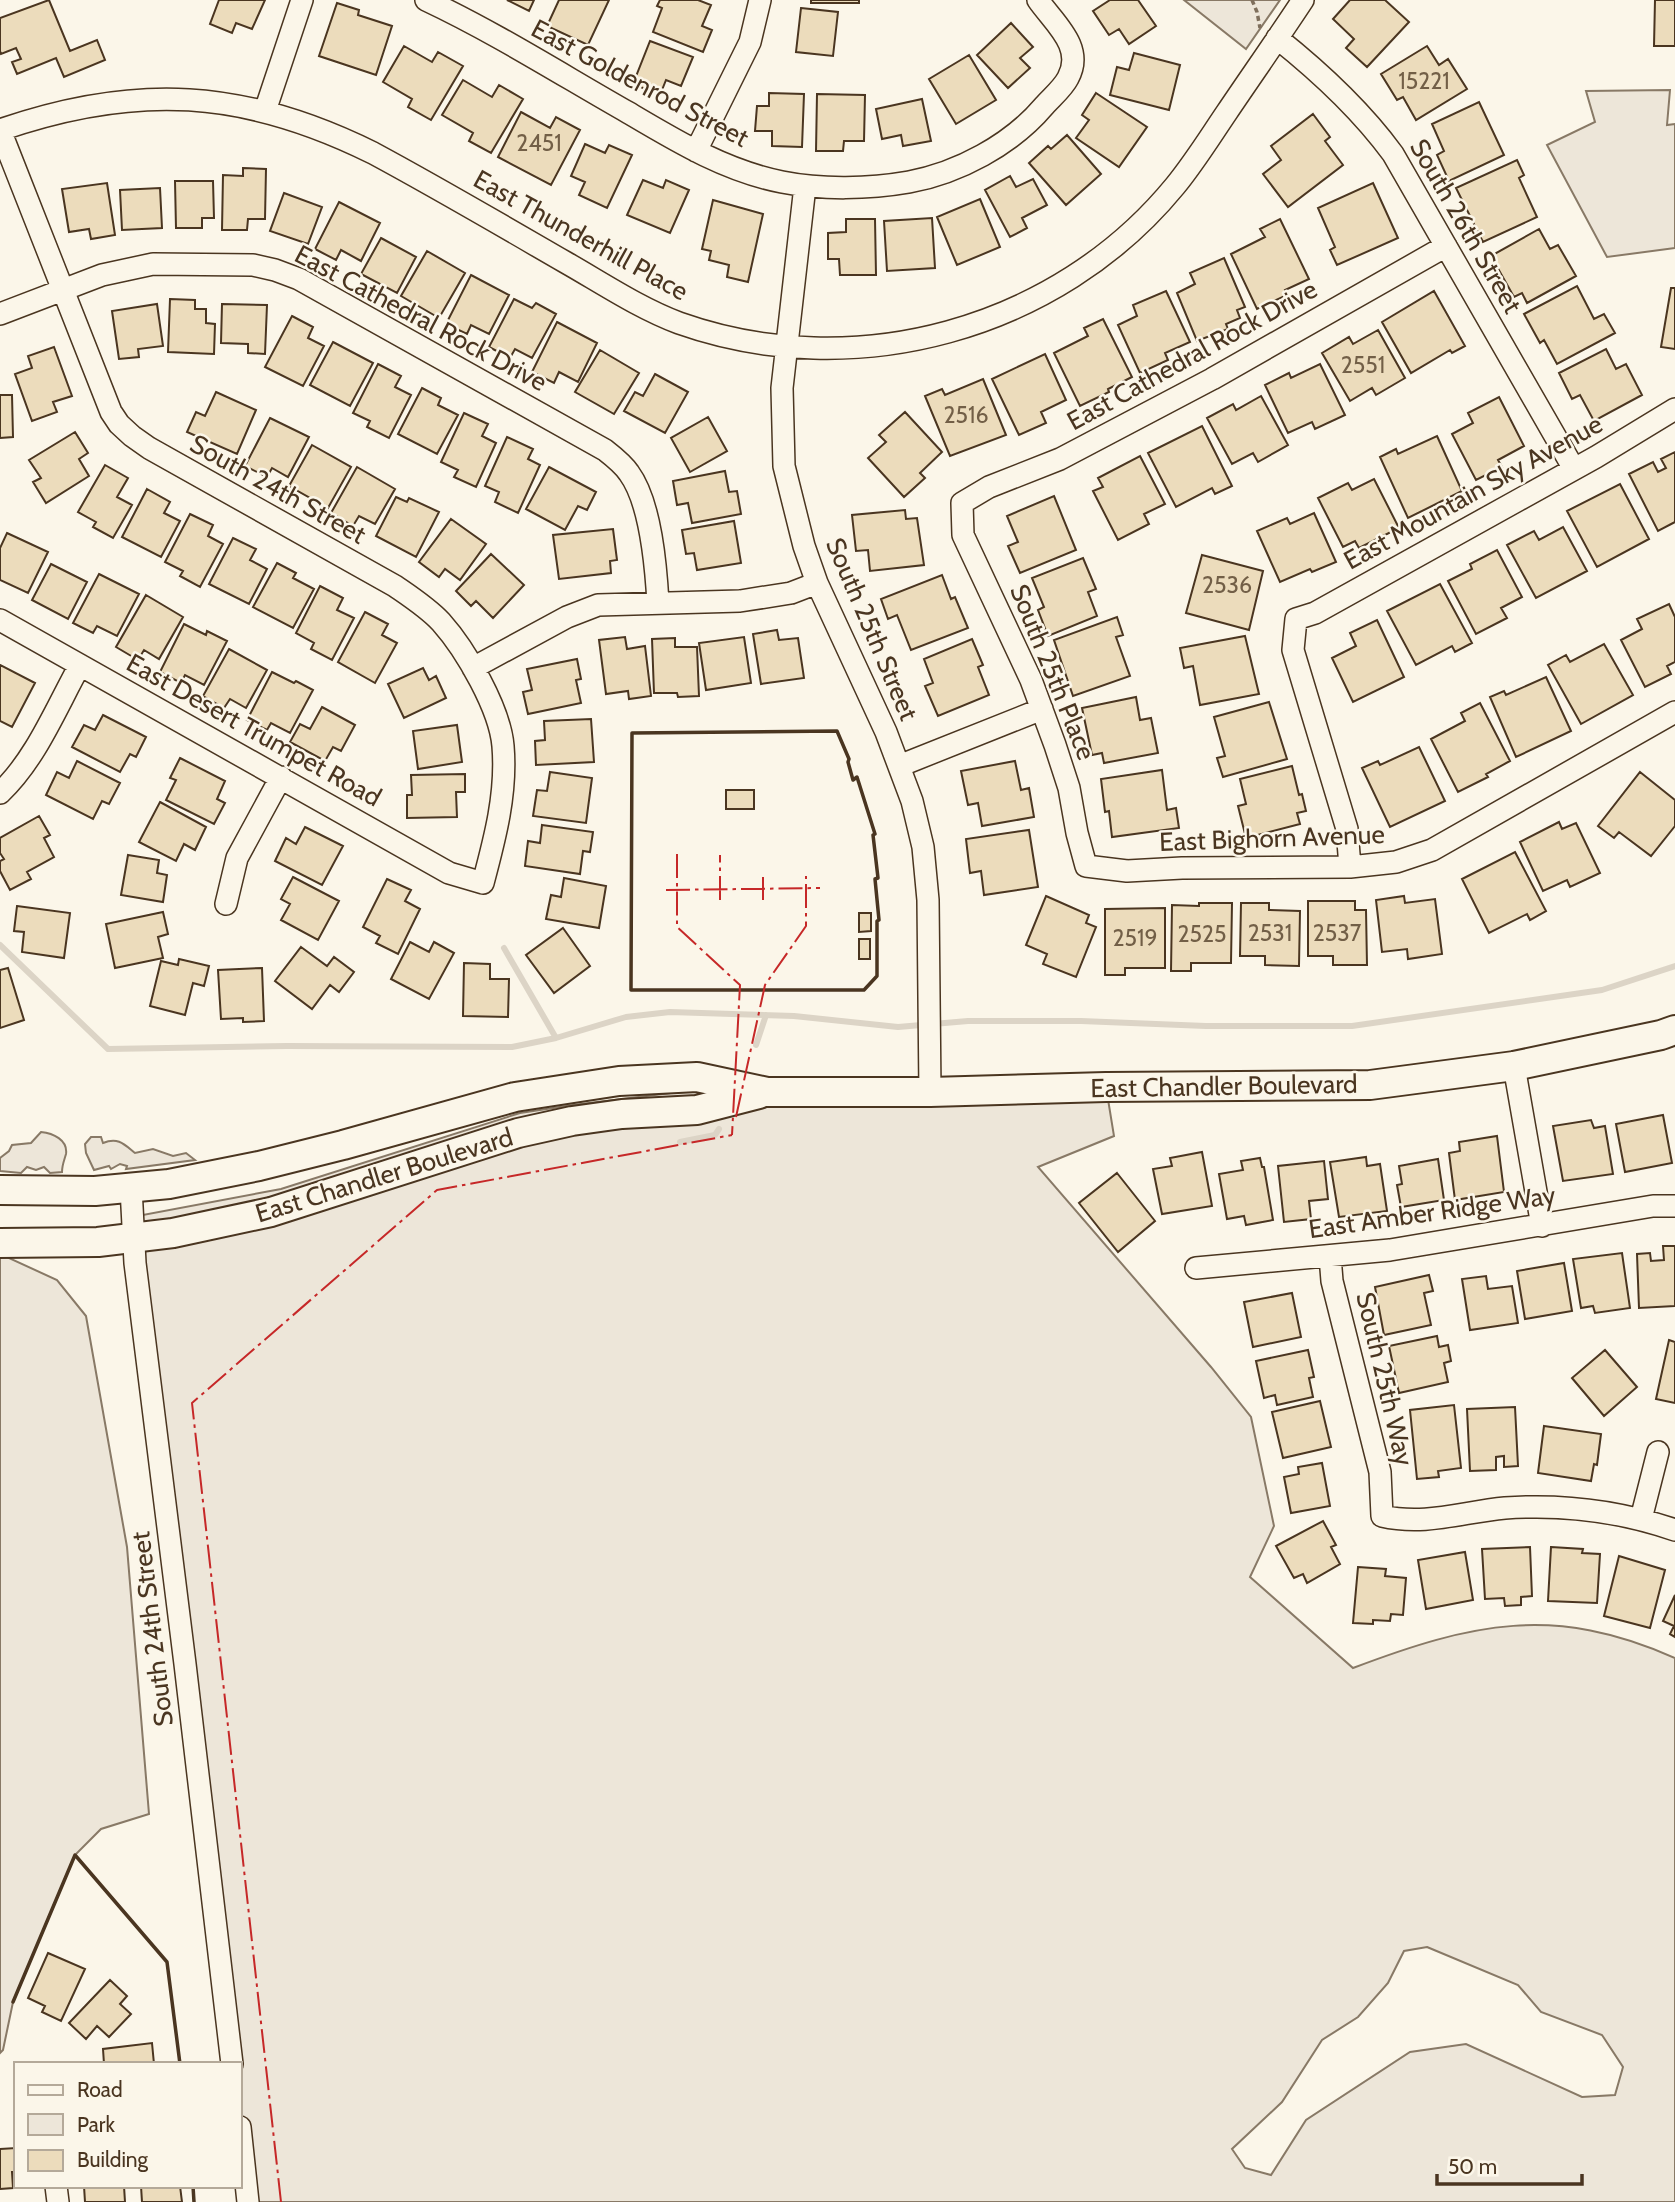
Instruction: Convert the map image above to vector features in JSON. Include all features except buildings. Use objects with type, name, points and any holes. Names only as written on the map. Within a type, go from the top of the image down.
[{"type":"main road","name":"East Chandler Boulevard","points":[[0,1190],[95,1191],[169,1184],[259,1166],[515,1097],[619,1080],[697,1077],[767,1092],[1370,1085],[1514,1066],[1675,1030]]},
{"type":"main road","name":"East Chandler Boulevard","points":[[0,1244],[98,1242],[173,1233],[271,1212],[531,1130],[622,1114],[696,1110],[767,1092]]},
{"type":"street","points":[[265,111],[302,0]]},
{"type":"street","name":"East Goldenrod Street","points":[[426,0],[483,29],[720,163],[760,177],[805,186],[890,186],[932,178],[973,160],[1006,140],[1037,114],[1069,77],[1074,53],[1066,36],[1038,0]]},
{"type":"street","points":[[696,151],[750,42],[760,0]]},
{"type":"street","name":"East Thunderhill Place","points":[[0,130],[66,110],[124,100],[193,100],[265,111],[334,133],[621,294],[677,322],[728,337],[787,346],[857,349],[927,339],[979,323],[1063,283],[1083,270],[1142,221],[1175,185],[1303,0]]},
{"type":"street","name":"South 26th Street","points":[[1275,41],[1324,76],[1373,126],[1394,154],[1573,469]]},
{"type":"street","name":"South 24th Street","points":[[0,130],[111,412],[119,424],[132,436],[411,597],[441,622],[473,668],[492,706],[503,743],[504,774],[500,818],[483,883]]},
{"type":"street","name":"South 25th Street","points":[[805,186],[782,412],[784,466],[804,546],[817,583],[886,732],[912,801],[923,847],[928,900],[929,1092]]},
{"type":"street","name":"East Cathedral Rock Drive","points":[[962,503],[989,487],[1060,459],[1107,435],[1212,379],[1446,246]]},
{"type":"street","name":"East Cathedral Rock Drive","points":[[0,314],[62,289],[127,268],[153,264],[206,264],[253,265],[275,270],[332,296],[605,450],[622,464],[639,490],[644,507],[656,570],[658,603]]},
{"type":"street","name":"East Mountain Sky Avenue","points":[[1350,867],[1346,829],[1293,650],[1296,619],[1315,613],[1675,409]]},
{"type":"street","name":"South 25th Place","points":[[962,503],[963,535],[1004,620],[1042,709],[1069,788],[1086,866]]},
{"type":"street","points":[[473,668],[581,609],[616,603],[740,601],[791,593],[817,583]]},
{"type":"street","name":"East Desert Trumpet Road","points":[[0,620],[449,873],[483,883]]},
{"type":"street","points":[[0,793],[17,776],[29,758],[80,665]]},
{"type":"street","points":[[899,766],[1042,709]]},
{"type":"street","name":"East Bighorn Avenue","points":[[1086,866],[1127,871],[1350,867],[1396,862],[1432,850],[1675,712]]},
{"type":"street","points":[[226,904],[237,858],[281,777]]},
{"type":"street","points":[[1514,1066],[1542,1226]]},
{"type":"street","name":"South 24th Street","points":[[131,1188],[135,1269],[232,2062]]},
{"type":"street","name":"East Amber Ridge Way","points":[[1196,1268],[1390,1250],[1653,1206],[1675,1206]]},
{"type":"street","name":"South 25th Way","points":[[1330,1256],[1332,1281],[1380,1472],[1382,1516],[1401,1521],[1421,1521],[1504,1508],[1561,1506],[1641,1519]]},
{"type":"street","points":[[1658,1452],[1641,1519],[1675,1530]]},
{"type":"street","points":[[242,2146],[248,2202]]},
{"type":"path","points":[[1252,0],[1258,12],[1260,28],[1275,41]]},
{"type":"green space","points":[[1184,0],[1280,0],[1246,49]]},
{"type":"green space","points":[[1670,90],[1667,125],[1675,124],[1675,248],[1607,257],[1547,145],[1595,122],[1586,91]]},
{"type":"green space","points":[[1106,1087],[1114,1136],[1038,1167],[1251,1417],[1274,1526],[1250,1577],[1353,1668],[1436,1640],[1513,1626],[1590,1630],[1631,1641],[1675,1658],[1675,2202],[248,2202],[242,2146],[242,2062],[240,2062],[132,1217],[281,1189],[520,1113],[679,1092],[929,1092]],"holes":[[[1427,1947],[1518,1985],[1541,2012],[1602,2035],[1623,2067],[1615,2095],[1582,2097],[1466,2044],[1410,2052],[1306,2120],[1271,2175],[1245,2168],[1232,2149],[1282,2102],[1322,2040],[1358,2017],[1388,1983],[1404,1951]]]},
{"type":"green space","points":[[41,1132],[55,1136],[65,1145],[62,1172],[50,1173],[44,1167],[36,1170],[27,1167],[21,1173],[0,1171],[0,1158],[12,1145],[31,1143]]},
{"type":"green space","points":[[91,1137],[101,1137],[103,1143],[120,1142],[135,1153],[153,1149],[173,1156],[186,1153],[195,1160],[126,1169],[127,1166],[120,1164],[111,1169],[109,1166],[94,1170],[85,1144]]},
{"type":"green space","points":[[0,1254],[57,1280],[86,1316],[127,1547],[149,1814],[101,1829],[75,1855],[13,2002],[3,2050],[0,2053]]},
{"type":"waterway","points":[[0,945],[108,1049],[287,1046],[512,1047],[556,1038],[626,1017],[670,1012],[794,1016],[898,1027],[968,1021],[1352,1026],[1602,990],[1675,966]]},
{"type":"waterway","points":[[504,948],[556,1038]]},
{"type":"waterway","points":[[756,1045],[766,1015]]},
{"type":"waterway","points":[[680,1142],[715,1135],[719,1129]]},
{"type":"wall","points":[[837,731],[849,759],[853,780],[857,777],[875,834],[879,920],[877,976],[864,990],[631,990],[632,733],[837,731]]},
{"type":"wall","points":[[13,2002],[75,1855],[167,1962],[180,2062]]},
{"type":"wall","points":[[193,2188],[194,2202]]},
{"type":"power","points":[[677,854],[677,927],[740,985],[732,1135]]},
{"type":"power","points":[[720,855],[720,900]]},
{"type":"power","points":[[736,1117],[765,985],[806,926],[806,876]]},
{"type":"power","points":[[763,877],[763,900]]},
{"type":"power","points":[[666,890],[820,888]]},
{"type":"power","points":[[281,2202],[192,1403],[437,1190],[732,1135]]}]
